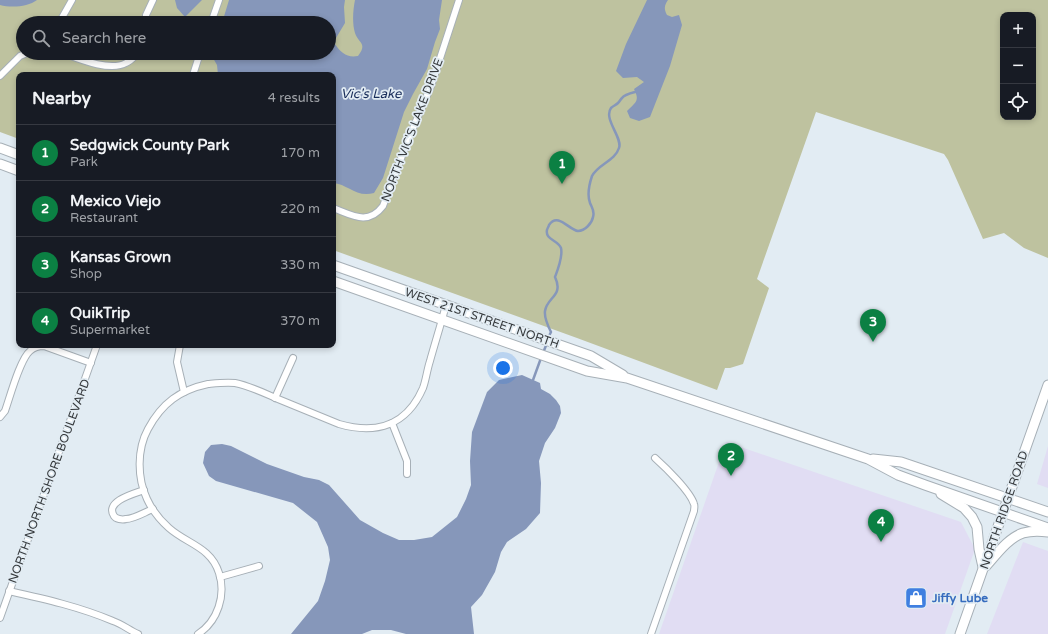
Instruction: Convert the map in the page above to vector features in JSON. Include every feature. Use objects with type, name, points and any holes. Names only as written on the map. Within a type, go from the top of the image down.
[{"type":"main road","points":[[0,148],[16,154]]},
{"type":"main road","points":[[0,164],[16,170]]},
{"type":"main road","name":"WEST 21ST STREET NORTH","points":[[336,266],[591,356],[627,378]]},
{"type":"main road","name":"WEST 21ST STREET NORTH","points":[[336,282],[587,371],[627,378],[868,459],[898,475],[924,485],[1003,511],[1048,528]]},
{"type":"main road","name":"NORTH RIDGE ROAD","points":[[960,634],[1048,385]]},
{"type":"main road","name":"WEST 21ST STREET NORTH","points":[[868,459],[901,462],[1048,512]]},
{"type":"main road","points":[[924,485],[964,508],[972,517],[977,527],[983,569]]},
{"type":"main road","points":[[983,569],[1012,539],[1023,533],[1048,532]]},
{"type":"street","points":[[63,16],[72,0]]},
{"type":"street","points":[[146,16],[153,0]]},
{"type":"street","points":[[213,16],[219,0]]},
{"type":"street","name":"NORTH VIC'S LAKE DRIVE","points":[[336,209],[360,218],[367,218],[374,216],[383,206],[408,140],[431,86],[459,0]]},
{"type":"street","points":[[0,76],[16,60]]},
{"type":"street","points":[[83,60],[97,65],[121,65],[130,60]]},
{"type":"street","points":[[194,72],[198,60]]},
{"type":"street","points":[[198,634],[205,630],[215,616],[220,601],[222,587],[220,577],[205,551],[168,528],[146,498],[141,482],[140,451],[144,435],[152,420],[172,399],[184,392],[201,386],[224,382],[236,383],[253,388],[352,428],[366,429],[392,423],[403,417],[408,412],[423,387],[446,305]]},
{"type":"street","points":[[0,417],[4,411],[24,359],[29,351],[34,348]]},
{"type":"street","points":[[50,348],[91,363]]},
{"type":"street","name":"NORTH NORTH SHORE BOULEVARD","points":[[0,618],[96,348]]},
{"type":"street","points":[[179,348],[177,362],[184,392]]},
{"type":"street","points":[[276,398],[292,358]]},
{"type":"street","points":[[392,423],[407,461],[407,474]]},
{"type":"street","points":[[651,634],[694,511],[694,504],[686,491],[668,469],[654,458]]},
{"type":"street","points":[[144,490],[122,498],[117,502],[112,510],[114,515],[117,518],[127,520],[153,508]]},
{"type":"street","points":[[220,577],[259,566]]},
{"type":"street","points":[[9,591],[51,600],[94,614],[115,622],[138,634]]},
{"type":"shaded area","points":[[726,442],[961,522],[975,549],[945,634],[659,634]]},
{"type":"shaded area","points":[[1048,446],[1048,488],[1037,484]]},
{"type":"shaded area","points":[[1023,542],[1048,551],[1048,634],[987,634]]},
{"type":"green space","points":[[0,0],[1048,0],[1048,258],[1024,248],[1004,233],[983,239],[944,154],[816,112],[757,279],[769,288],[743,364],[725,368],[717,390],[336,251],[336,72],[16,72],[16,138],[0,132]]},
{"type":"water","points":[[0,0],[37,0],[29,4],[14,7],[0,5]]},
{"type":"water","points":[[175,0],[202,0],[186,16],[184,16],[177,8]]},
{"type":"water","name":"Vic's Lake","points":[[229,0],[345,0],[345,23],[336,38],[336,16],[224,16]]},
{"type":"water","name":"Vic's Lake","points":[[355,0],[442,0],[439,20],[440,29],[427,69],[404,112],[383,178],[374,193],[362,194],[336,184],[336,72],[218,72],[217,65],[214,60],[336,60],[336,45],[347,55],[358,56],[361,52],[362,46],[356,36],[353,25]]},
{"type":"water","points":[[647,0],[668,0],[665,8],[667,15],[672,17],[679,15],[682,25],[670,66],[650,117],[639,121],[630,118],[627,111],[637,99],[634,89],[644,82],[637,77],[623,78],[616,71],[626,44]]},
{"type":"water","points":[[522,375],[540,383],[541,389],[550,394],[556,400],[560,406],[561,413],[555,428],[545,443],[539,461],[541,483],[540,513],[526,529],[507,542],[501,552],[495,572],[482,595],[471,607],[474,634],[406,634],[391,630],[372,630],[362,634],[291,634],[318,601],[330,560],[328,547],[317,522],[293,503],[216,481],[209,476],[203,463],[205,452],[211,445],[222,444],[231,446],[267,464],[304,477],[319,480],[329,485],[360,520],[399,540],[414,540],[432,537],[457,517],[466,499],[471,485],[470,461],[472,432],[487,392],[499,380]]},
{"type":"waterway","points":[[548,338],[551,332],[546,319],[545,311],[546,306],[558,288],[555,277],[560,263],[561,248],[548,236],[547,230],[552,221],[556,220],[578,231],[586,228],[591,222],[594,213],[589,200],[589,186],[592,176],[598,168],[614,156],[619,148],[618,139],[611,123],[609,112],[611,108],[623,97],[635,92]]},
{"type":"waterway","points":[[543,353],[547,343]]},
{"type":"waterway","points":[[533,380],[541,358]]},
{"type":"place","name":"Sedgwick County Park","points":[[562,184]]},
{"type":"place","name":"Kansas Grown","points":[[873,342]]},
{"type":"place","name":"Mexico Viejo","points":[[731,476]]},
{"type":"place","name":"QuikTrip","points":[[881,542]]},
{"type":"place","name":"Jiffy Lube","points":[[916,598]]}]
